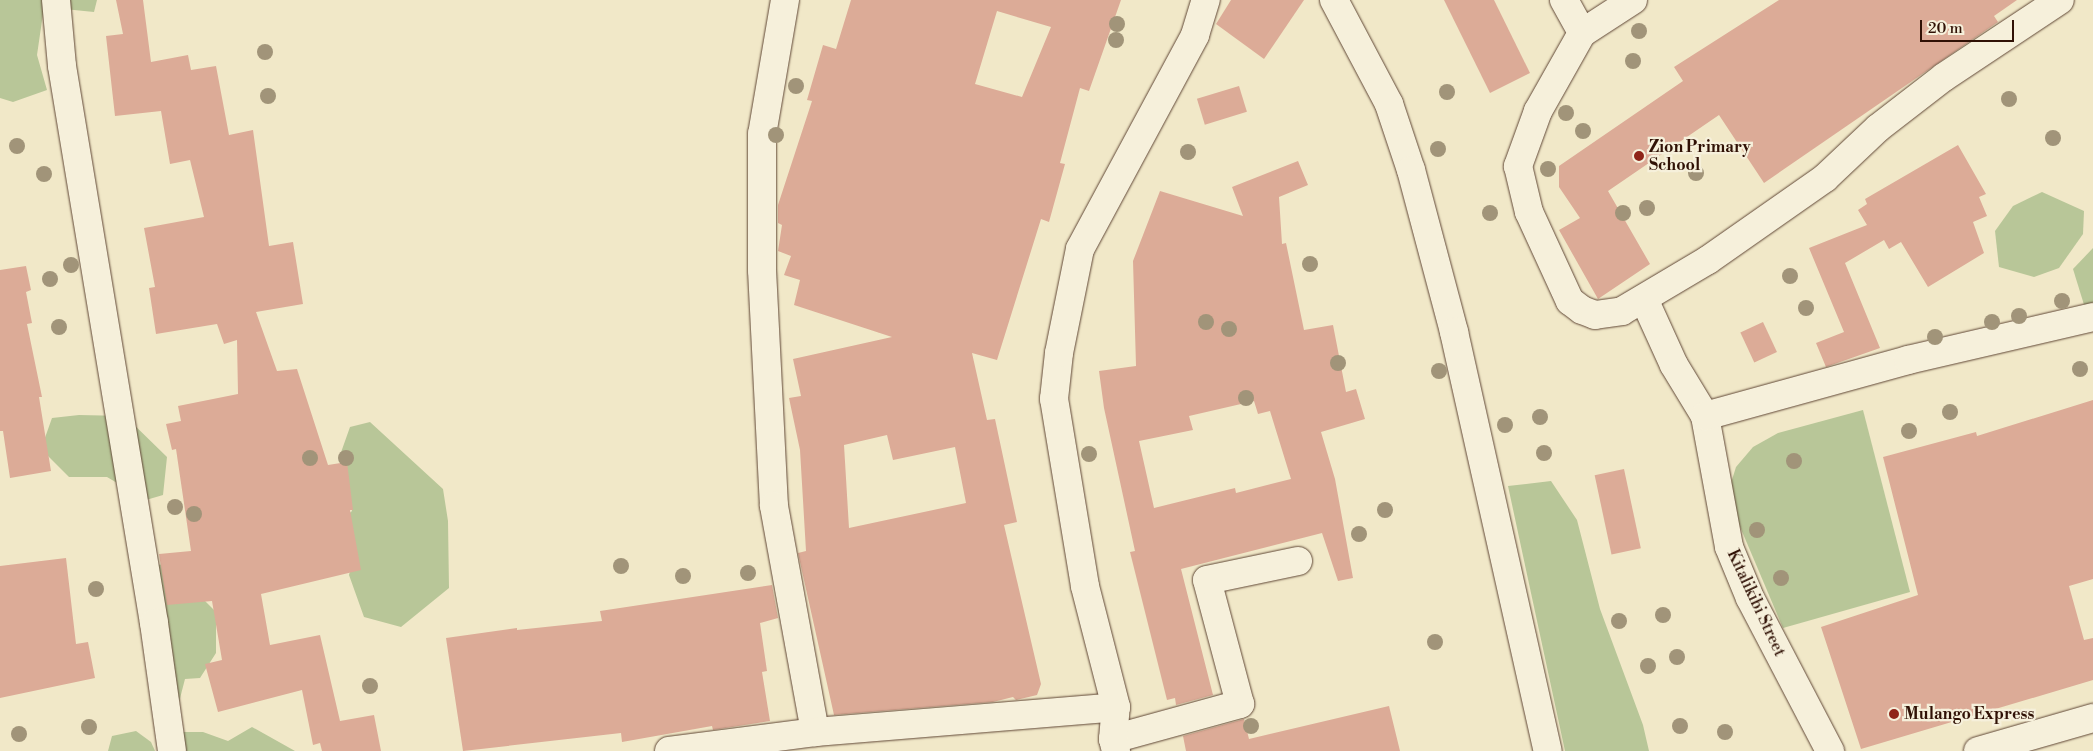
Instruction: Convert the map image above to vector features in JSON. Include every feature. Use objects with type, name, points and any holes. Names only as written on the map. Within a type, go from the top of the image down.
[{"type":"street","points":[[56,0],[62,66],[154,622],[172,751]]},
{"type":"street","points":[[785,0],[762,134],[764,316],[774,506],[815,732]]},
{"type":"street","points":[[1206,0],[1195,35],[1080,249],[1059,353],[1054,399],[1085,586],[1116,707],[1114,745],[1240,704],[1207,580],[1298,561]]},
{"type":"street","points":[[1334,0],[1388,104],[1411,170],[1452,324],[1548,751]]},
{"type":"street","points":[[1564,0],[1582,33]]},
{"type":"street","points":[[1633,0],[1582,33],[1538,111],[1518,166],[1522,191],[1570,301],[1582,310],[1595,315],[1622,311],[1708,260],[1825,178],[1878,128],[1944,77],[2060,0]]},
{"type":"street","points":[[1644,299],[1674,366],[1705,416],[1908,360],[2093,317]]},
{"type":"street","name":"Kitalikibi Street","points":[[1705,416],[1729,547],[1750,598],[1830,751]]},
{"type":"street","points":[[669,751],[750,746],[815,732],[1116,707]]},
{"type":"street","points":[[1978,751],[2093,718]]},
{"type":"green space","points":[[0,0],[97,0],[94,12],[44,7],[37,55],[47,90],[13,102],[0,98]]},
{"type":"green space","points":[[2042,192],[2084,211],[2083,234],[2059,268],[2034,277],[1999,267],[1995,231],[2013,206]]},
{"type":"green space","points":[[2093,248],[2093,309],[2085,308],[2073,269]]},
{"type":"green space","points":[[1863,410],[1910,592],[1783,628],[1727,496],[1736,467],[1753,447],[1778,433]]},
{"type":"green space","points":[[79,415],[125,416],[167,457],[163,495],[146,500],[107,477],[69,477],[41,449],[52,418]]},
{"type":"green space","points":[[370,422],[443,489],[448,521],[449,588],[401,627],[364,617],[349,575],[353,559],[338,523],[352,511],[339,458],[350,427]]},
{"type":"green space","points":[[1551,481],[1577,520],[1600,609],[1643,725],[1649,751],[1565,751],[1508,486]]},
{"type":"green space","points":[[175,564],[189,585],[216,612],[216,653],[200,678],[185,679],[178,706],[153,565]]},
{"type":"green space","points":[[252,727],[295,751],[180,751],[177,732],[203,732],[228,741]]},
{"type":"green space","points":[[136,731],[151,742],[155,751],[108,751],[112,736]]},
{"type":"building","points":[[116,0],[143,0],[151,62],[188,55],[191,70],[216,66],[229,135],[253,130],[269,246],[293,242],[303,304],[256,312],[277,371],[297,369],[328,465],[347,462],[353,510],[350,510],[361,570],[261,594],[270,645],[320,635],[340,721],[374,715],[381,751],[322,751],[320,743],[313,745],[302,690],[218,712],[205,664],[222,660],[212,601],[167,605],[159,554],[191,551],[176,449],[172,450],[166,424],[181,421],[178,406],[238,394],[237,340],[224,344],[217,324],[156,334],[149,288],[155,287],[144,228],[204,217],[190,160],[170,164],[161,111],[115,116],[106,36],[123,34]]},
{"type":"building","points":[[851,0],[1121,0],[1089,91],[1080,88],[1060,163],[1065,164],[1049,222],[1041,219],[997,360],[972,353],[987,420],[995,419],[1017,522],[1004,525],[1041,684],[1037,695],[1016,700],[1013,697],[993,702],[834,715],[798,553],[806,551],[800,450],[789,398],[801,396],[793,359],[892,337],[794,305],[800,280],[784,275],[791,256],[778,251],[782,225],[778,223],[778,205],[812,101],[807,100],[823,45],[836,49]],"holes":[[[997,11],[1051,27],[1022,97],[975,84]],[[887,435],[893,460],[955,447],[966,503],[849,528],[844,445]]]},
{"type":"building","points":[[1231,0],[1304,0],[1264,59],[1216,24]]},
{"type":"building","points":[[1444,0],[1494,0],[1530,73],[1490,93]]},
{"type":"building","points":[[1779,0],[2017,0],[1994,16],[1998,22],[1764,183],[1719,115],[1608,191],[1650,264],[1598,299],[1559,230],[1580,218],[1559,187],[1559,166],[1683,81],[1674,67]]},
{"type":"building","points":[[1239,86],[1247,112],[1205,125],[1197,99]]},
{"type":"building","points":[[1958,145],[1986,194],[1979,197],[1987,216],[1973,222],[1984,253],[1928,287],[1901,242],[1889,249],[1884,240],[1845,263],[1880,348],[1826,367],[1816,343],[1844,332],[1809,248],[1867,225],[1858,210],[1867,204],[1865,199]]},
{"type":"building","points":[[1298,161],[1308,185],[1279,197],[1282,244],[1286,243],[1304,330],[1333,325],[1346,392],[1356,389],[1365,419],[1321,432],[1335,479],[1353,578],[1338,581],[1322,533],[1181,569],[1213,695],[1176,705],[1175,698],[1167,700],[1130,552],[1135,551],[1104,408],[1099,371],[1136,366],[1133,261],[1160,191],[1243,216],[1232,187]],"holes":[[[1254,401],[1258,414],[1270,411],[1291,479],[1236,493],[1235,488],[1154,508],[1139,441],[1193,430],[1189,416]]]},
{"type":"building","points":[[26,266],[31,290],[26,292],[32,323],[27,324],[42,397],[39,397],[51,471],[10,478],[3,431],[0,431],[0,270]]},
{"type":"building","points":[[1763,322],[1777,352],[1754,362],[1740,333]]},
{"type":"building","points":[[2093,400],[2093,579],[2069,586],[2084,640],[2093,638],[2093,680],[1861,749],[1821,627],[1918,595],[1883,457],[1976,432],[1977,436]]},
{"type":"building","points":[[1624,469],[1641,548],[1611,554],[1595,475]]},
{"type":"building","points":[[66,558],[76,644],[88,642],[95,678],[0,698],[0,566]]},
{"type":"building","points":[[772,585],[778,618],[760,623],[767,671],[762,672],[770,721],[713,730],[712,726],[622,742],[621,733],[463,751],[446,638],[517,628],[517,630],[602,621],[600,611]]},
{"type":"building","points":[[1389,706],[1400,751],[1186,751],[1183,736],[1244,719],[1249,739]]},
{"type":"place","name":"Zion Primary School","points":[[1639,156]]},
{"type":"place","name":"Mulango Express","points":[[1894,714]]}]
